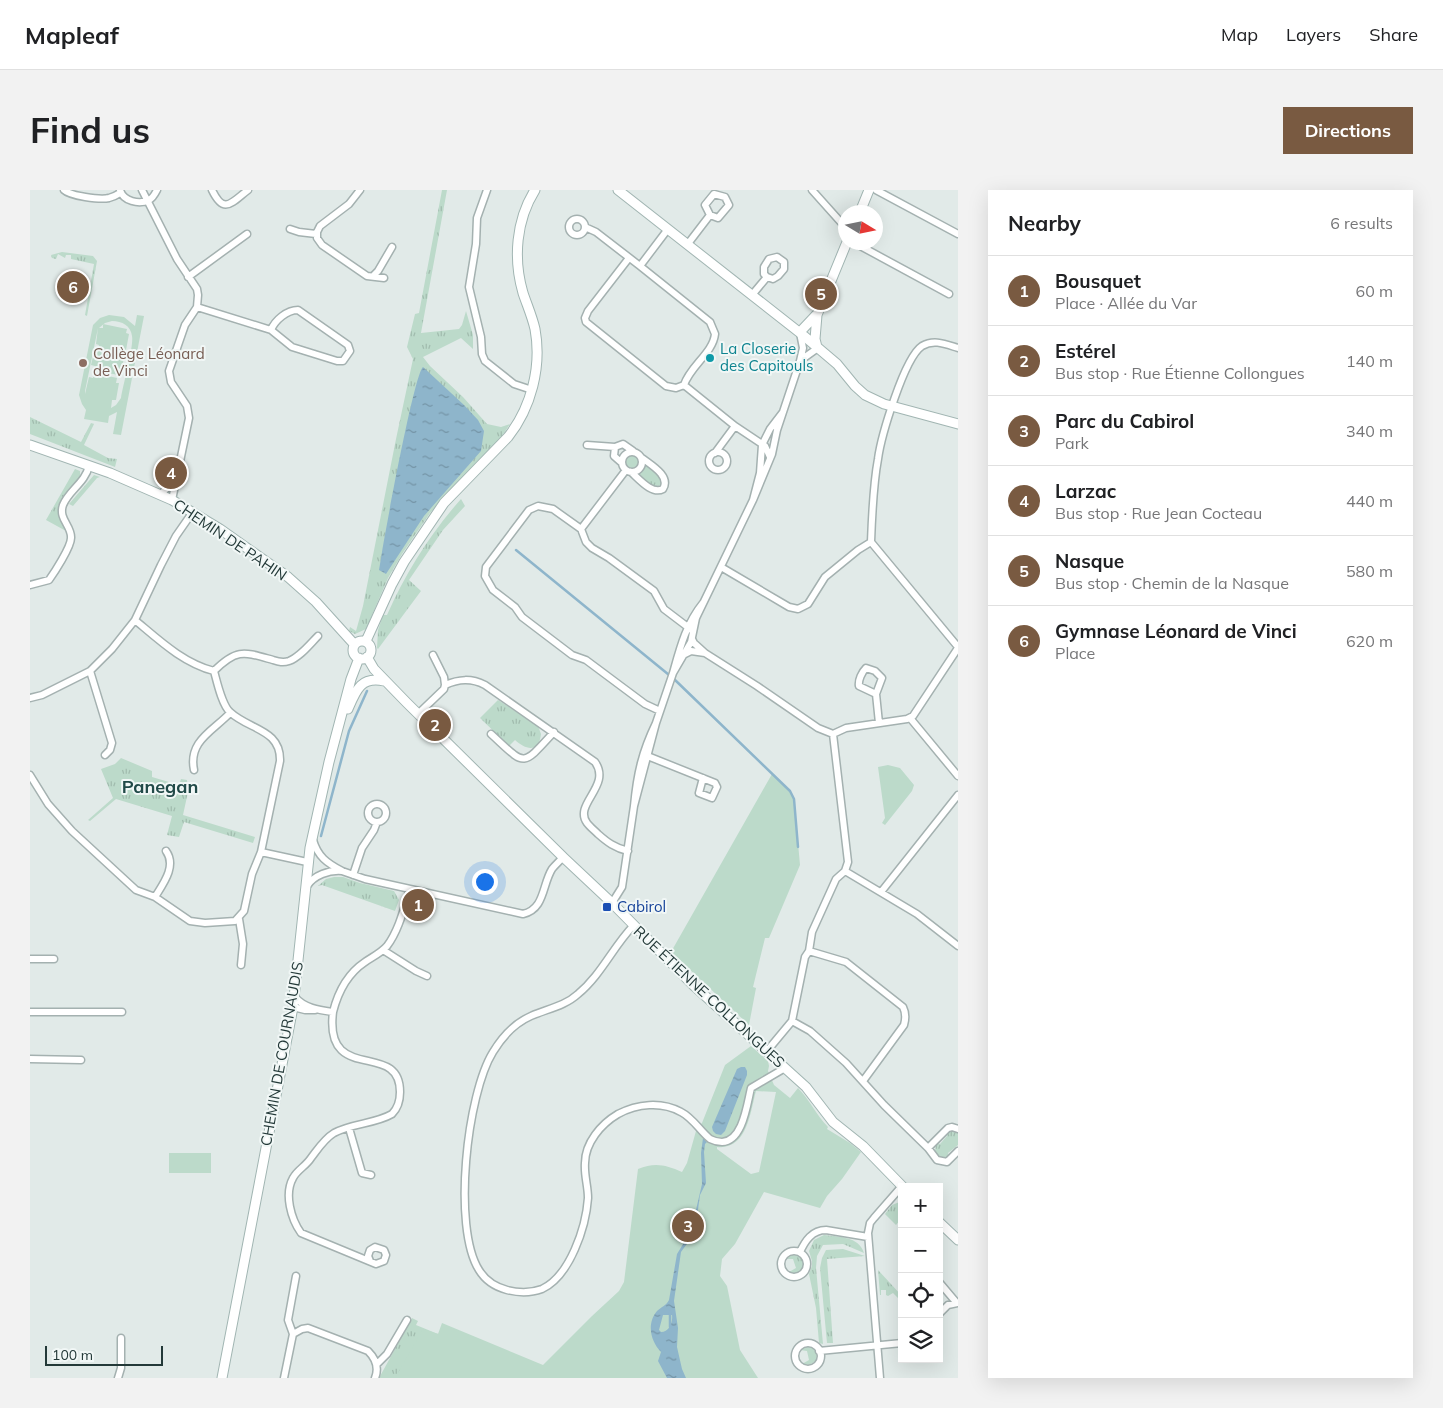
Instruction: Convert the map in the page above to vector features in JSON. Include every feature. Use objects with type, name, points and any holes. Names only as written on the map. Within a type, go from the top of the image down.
[{"type":"street","points":[[64,190],[71,194],[101,198],[112,197],[120,192],[130,201],[148,201],[157,190]]},
{"type":"street","points":[[142,190],[177,259],[198,292],[199,298],[197,307],[185,325],[169,367],[171,382],[187,406],[188,414],[172,500]]},
{"type":"street","points":[[212,190],[217,200],[225,205],[248,190]]},
{"type":"street","points":[[487,190],[477,218],[476,244],[469,287],[481,337],[482,357],[514,384],[532,390]]},
{"type":"street","points":[[366,641],[387,593],[404,562],[444,503],[496,450],[517,425],[532,390],[537,354],[536,331],[518,274],[518,247],[521,223],[535,190]]},
{"type":"street","points":[[618,190],[802,334],[837,364],[865,395],[893,406],[958,424]]},
{"type":"street","points":[[812,190],[838,219]]},
{"type":"street","points":[[863,205],[869,190]]},
{"type":"street","points":[[876,190],[958,234]]},
{"type":"street","points":[[316,234],[320,226],[349,204],[357,192]]},
{"type":"street","points":[[688,245],[710,215]]},
{"type":"street","points":[[585,227],[596,232],[640,266],[710,322],[714,328],[713,342],[690,372],[684,385],[676,388],[666,386],[586,322],[585,318],[588,311],[629,258]]},
{"type":"street","points":[[290,229],[316,234]]},
{"type":"street","points":[[640,266],[668,230]]},
{"type":"street","points":[[188,277],[247,234]]},
{"type":"street","points":[[316,234],[322,245],[367,276],[384,278]]},
{"type":"street","points":[[373,276],[378,271],[392,246]]},
{"type":"street","points":[[817,347],[815,327],[817,315],[844,250]]},
{"type":"street","points":[[868,250],[949,294]]},
{"type":"street","points":[[752,295],[767,277]]},
{"type":"street","points":[[197,307],[271,330],[292,347],[336,362],[343,361],[350,351],[348,346],[298,310],[288,312],[275,323],[271,330]]},
{"type":"street","points":[[612,903],[622,888],[634,806],[645,755],[684,638],[721,568],[770,459],[775,437],[800,361],[803,348],[802,334],[817,315]]},
{"type":"street","points":[[802,334],[809,336],[815,327]]},
{"type":"street","points":[[660,711],[645,704],[586,660],[572,655],[492,590],[484,571],[531,508],[538,506],[550,507],[581,529],[586,542],[592,548],[654,591],[664,609],[690,629],[692,639],[705,653],[818,728],[833,734],[846,728],[910,718],[916,714],[958,647],[871,542],[878,457],[907,366],[917,350],[927,344],[939,342],[958,348]]},
{"type":"street","points":[[800,361],[817,347]]},
{"type":"street","points":[[684,385],[767,448],[770,459]]},
{"type":"street","points":[[753,500],[760,473],[762,445],[770,429],[783,412]]},
{"type":"street","points":[[715,453],[736,426]]},
{"type":"street","points":[[762,445],[770,442],[775,437]]},
{"type":"street","points":[[587,445],[615,447],[623,444],[639,454],[665,478],[666,483],[663,488],[658,491],[652,489],[628,471],[614,456],[615,447]]},
{"type":"street","name":"CHEMIN DE PAHIN","points":[[30,445],[129,480],[172,500],[220,529],[288,577],[316,602],[354,644]]},
{"type":"street","points":[[622,463],[624,455],[633,451]]},
{"type":"street","points":[[761,457],[770,459]]},
{"type":"street","points":[[581,529],[628,471],[639,470],[643,464],[642,458]]},
{"type":"street","points":[[30,585],[49,580],[70,543],[70,533],[62,514],[63,506],[85,478],[89,466]]},
{"type":"street","points":[[161,495],[162,491],[173,483],[175,478]]},
{"type":"street","points":[[30,698],[41,696],[90,672],[112,649],[134,620],[176,536],[192,513]]},
{"type":"street","points":[[721,568],[788,607],[798,609],[808,604],[825,577],[858,550],[871,542]]},
{"type":"street","points":[[134,620],[165,645],[198,667],[214,672]]},
{"type":"street","points":[[214,672],[233,656],[242,652],[280,662],[289,661],[301,653],[318,636]]},
{"type":"street","points":[[684,638],[687,651]]},
{"type":"street","points":[[672,677],[692,639]]},
{"type":"street","points":[[360,640],[366,641],[371,649],[363,658],[353,652],[354,644],[360,640]]},
{"type":"street","points":[[687,651],[705,653]]},
{"type":"street","points":[[433,655],[446,685]]},
{"type":"street","name":"RUE ÉTIENNE COLLONGUES","points":[[363,658],[693,985],[806,1087],[833,1122],[863,1146],[900,1183]]},
{"type":"street","name":"CHEMIN DE COURNAUDIS","points":[[222,1378],[294,1002],[312,837],[351,679],[363,658]]},
{"type":"street","points":[[90,672],[112,743],[110,750],[105,755]]},
{"type":"street","points":[[30,775],[48,804],[72,831],[136,890],[155,897],[184,917],[197,922],[231,922],[239,918],[244,911],[252,874],[261,852],[281,752],[270,736],[230,713],[224,704],[214,672]]},
{"type":"street","name":"CHEMIN DE COURNAUDIS","points":[[338,730],[362,684],[370,679],[384,680]]},
{"type":"street","points":[[418,714],[446,685],[460,680],[480,682],[592,758],[600,769],[599,782],[585,810],[584,816],[587,823],[609,844],[628,851]]},
{"type":"street","points":[[876,694],[879,723]]},
{"type":"street","points":[[194,770],[193,753],[196,745],[230,713]]},
{"type":"street","points":[[910,718],[958,776]]},
{"type":"street","points":[[491,734],[516,757],[523,759],[532,757],[554,732]]},
{"type":"street","points":[[766,1051],[792,1021],[805,957],[810,951],[810,938],[836,879],[845,871],[848,862],[833,734]]},
{"type":"street","points":[[645,755],[703,778]]},
{"type":"street","points":[[881,892],[958,795]]},
{"type":"street","points":[[352,875],[362,848],[373,832],[377,822]]},
{"type":"street","points":[[312,837],[317,852],[324,861],[326,868],[324,874]]},
{"type":"street","points":[[155,897],[169,871],[170,858],[166,851]]},
{"type":"street","points":[[261,852],[324,861],[352,875],[516,914],[526,914],[539,904],[551,871],[563,857]]},
{"type":"street","points":[[305,889],[310,881],[324,874],[332,871],[342,871]]},
{"type":"street","points":[[845,871],[917,914],[958,946]]},
{"type":"street","points":[[370,1262],[301,1233],[296,1226],[290,1205],[290,1185],[293,1178],[329,1137],[338,1131],[392,1114],[398,1105],[400,1086],[397,1077],[390,1067],[350,1057],[341,1051],[332,1034],[333,1012],[338,996],[350,975],[359,966],[383,950],[394,933],[410,889]]},
{"type":"street","points":[[239,918],[243,944],[241,965]]},
{"type":"street","points":[[633,926],[602,968],[581,992],[554,1008],[521,1022],[503,1038],[492,1053],[475,1107],[465,1164],[468,1237],[475,1262],[484,1276],[502,1288],[525,1292],[546,1287],[561,1273],[574,1251],[586,1205],[585,1154],[597,1133],[609,1120],[632,1108],[658,1105],[682,1112],[708,1138],[715,1142],[732,1140],[738,1133],[751,1088],[785,1068]]},
{"type":"street","points":[[383,950],[427,976]]},
{"type":"street","points":[[810,951],[846,962],[905,1011],[904,1025],[863,1081]]},
{"type":"street","points":[[30,959],[54,959]]},
{"type":"street","points":[[294,1002],[333,1012]]},
{"type":"street","points":[[30,1012],[122,1012]]},
{"type":"street","points":[[792,1021],[810,1031],[863,1081],[928,1148],[934,1157],[943,1162],[949,1160],[958,1151]]},
{"type":"street","points":[[30,1059],[81,1060]]},
{"type":"street","points":[[349,1128],[362,1173],[371,1175]]},
{"type":"street","points":[[928,1148],[948,1128],[958,1128]]},
{"type":"street","points":[[880,1378],[868,1230],[872,1220],[898,1191]]},
{"type":"street","points":[[943,1226],[958,1240]]},
{"type":"street","points":[[800,1252],[808,1239],[819,1231],[826,1230],[868,1237]]},
{"type":"street","points":[[790,1252],[800,1252],[806,1259],[806,1268],[801,1275],[788,1275],[782,1268],[783,1259],[790,1252]]},
{"type":"street","points":[[284,1378],[293,1334],[288,1320],[296,1276]]},
{"type":"street","points":[[943,1286],[957,1302],[948,1305],[943,1310]]},
{"type":"street","points":[[377,1364],[387,1354],[407,1320]]},
{"type":"street","points":[[293,1334],[302,1329],[311,1328],[368,1351],[374,1357],[377,1364],[375,1378]]},
{"type":"street","points":[[118,1378],[121,1368],[122,1338]]},
{"type":"street","points":[[819,1351],[898,1343]]},
{"type":"street","points":[[814,1344],[819,1351],[820,1359],[812,1368],[804,1368],[796,1360],[796,1352],[801,1345],[814,1344]]},
{"type":"green space","points":[[442,190],[447,190],[421,333],[459,329],[466,311],[473,335],[473,349],[461,338],[423,357],[487,424],[501,427],[510,424],[502,436],[430,513],[388,578],[366,629],[355,634],[349,631],[350,627],[356,631],[363,606],[413,359],[407,347],[415,314],[419,313]]},
{"type":"green space","points":[[62,252],[93,256],[97,261],[87,316],[85,315],[94,264],[71,259],[71,255],[66,255],[65,258],[58,254],[56,259],[52,258],[51,255]]},
{"type":"green space","points":[[109,315],[124,317],[135,326],[137,315],[144,316],[121,435],[113,434],[117,412],[109,416],[108,423],[84,419],[86,410],[79,395],[93,325],[100,318]],"holes":[[[112,321],[122,323],[130,329],[132,336],[130,357],[121,398],[111,408],[112,400],[116,400],[119,383],[116,383],[117,378],[94,373],[93,378],[89,377],[85,394],[98,328],[96,344],[99,345],[98,349],[95,348],[91,365],[95,366],[94,370],[118,375],[118,370],[121,371],[125,354],[122,353],[123,350],[126,350],[129,334],[126,333],[127,329],[105,323]]]},
{"type":"green space","points":[[30,417],[81,442],[91,423],[94,424],[84,445],[108,458],[117,459],[115,467],[30,434]]},
{"type":"green space","points":[[632,454],[640,462],[632,470],[624,462]]},
{"type":"green space","points":[[645,463],[661,477],[662,483],[658,487],[652,486],[637,474]]},
{"type":"green space","points":[[75,469],[80,471],[80,477],[58,506],[61,521],[66,531],[46,520]]},
{"type":"green space","points":[[94,475],[100,477],[97,478],[73,506],[69,504]]},
{"type":"green space","points":[[461,499],[465,506],[443,530],[409,580],[421,591],[378,649],[378,630],[383,615],[387,615],[402,584],[429,540]]},
{"type":"green space","points":[[498,700],[538,726],[541,734],[540,740],[535,747],[528,748],[515,740],[509,746],[480,718]]},
{"type":"green space","points":[[121,758],[152,771],[152,777],[179,785],[181,779],[187,780],[188,792],[183,815],[255,837],[253,843],[184,822],[179,837],[167,835],[172,816],[116,799],[90,821],[88,820],[113,798],[101,769],[115,764]]},
{"type":"green space","points":[[888,765],[900,768],[914,785],[912,791],[885,825],[882,823],[885,818],[878,767]]},
{"type":"green space","points":[[772,774],[790,791],[794,799],[800,865],[769,938],[765,938],[753,987],[756,988],[749,1025],[671,952]]},
{"type":"green space","points":[[343,877],[394,891],[399,900],[395,911],[322,885],[318,886],[326,879]]},
{"type":"green space","points":[[418,897],[416,905],[421,907],[417,919],[406,915],[411,903]]},
{"type":"green space","points":[[751,1046],[768,1061],[768,1071],[774,1085],[790,1098],[798,1088],[828,1127],[827,1129],[861,1152],[820,1208],[764,1192],[735,1244],[722,1259],[720,1276],[727,1286],[740,1350],[758,1378],[395,1378],[423,1329],[438,1334],[442,1323],[543,1365],[619,1291],[624,1282],[638,1169],[660,1165],[682,1172],[687,1163],[696,1131],[702,1123],[725,1065]],"holes":[[[756,1091],[776,1092],[759,1172],[751,1174],[717,1149],[717,1147],[735,1143],[741,1136],[746,1128]]]},
{"type":"green space","points":[[952,1129],[958,1131],[958,1145],[948,1153],[949,1156],[945,1159],[936,1155],[936,1143],[940,1144]]},
{"type":"green space","points":[[169,1153],[211,1153],[211,1173],[169,1173]]},
{"type":"green space","points":[[898,1203],[898,1223],[896,1225],[885,1214],[892,1205]]},
{"type":"green space","points":[[824,1235],[853,1240],[858,1243],[864,1253],[843,1244],[823,1245],[817,1256],[816,1268],[823,1344],[819,1343],[816,1308],[809,1274],[812,1261],[809,1251],[814,1240]]},
{"type":"green space","points":[[843,1249],[865,1256],[827,1259],[833,1343],[827,1343],[820,1268],[826,1250]]},
{"type":"green space","points":[[792,1255],[800,1256],[804,1262],[802,1269],[796,1274],[789,1272],[796,1268],[793,1259],[786,1259]]},
{"type":"green space","points":[[878,1270],[898,1292],[898,1298],[893,1293],[888,1296],[886,1295],[886,1290],[881,1290],[880,1295]]},
{"type":"green space","points":[[412,1318],[418,1321],[416,1325],[438,1334],[522,1378],[379,1378]]},
{"type":"green space","points":[[806,1346],[813,1348],[817,1354],[816,1361],[809,1365],[802,1364],[809,1360],[807,1351],[800,1350]]},
{"type":"water","points":[[423,367],[478,420],[484,431],[481,451],[424,516],[386,574],[379,570],[394,485],[413,396]]},
{"type":"water","points":[[745,1067],[747,1075],[725,1131],[721,1135],[716,1134],[712,1127],[737,1069]]},
{"type":"water","points":[[703,1138],[707,1142],[704,1152],[706,1183],[700,1195],[692,1237],[681,1252],[674,1301],[678,1328],[677,1347],[686,1378],[667,1378],[658,1361],[661,1352],[652,1338],[651,1327],[657,1311],[669,1300],[677,1254],[691,1231],[702,1184],[701,1153]],"holes":[[[663,1315],[672,1315],[670,1326],[664,1332],[661,1332],[659,1330]]]},
{"type":"waterway","points":[[516,550],[674,679],[790,791],[794,799],[798,847]]},
{"type":"waterway","points":[[321,836],[349,731],[367,691]]},
{"type":"waterway","points":[[670,1312],[670,1327]]},
{"type":"place","name":"Gymnase Léonard de Vinci","points":[[73,287]]},
{"type":"place","name":"Nasque","points":[[821,294]]},
{"type":"place","name":"La Closerie des Capitouls","points":[[710,358]]},
{"type":"place","name":"Collège Léonard de Vinci","points":[[83,363]]},
{"type":"place","name":"Larzac","points":[[171,473]]},
{"type":"place","name":"Estérel","points":[[435,725]]},
{"type":"place","name":"Bousquet","points":[[418,905]]},
{"type":"place","name":"Cabirol","points":[[607,907]]},
{"type":"place","name":"Parc du Cabirol","points":[[688,1226]]},
{"type":"district","name":"Panegan","points":[[160,787]]}]
